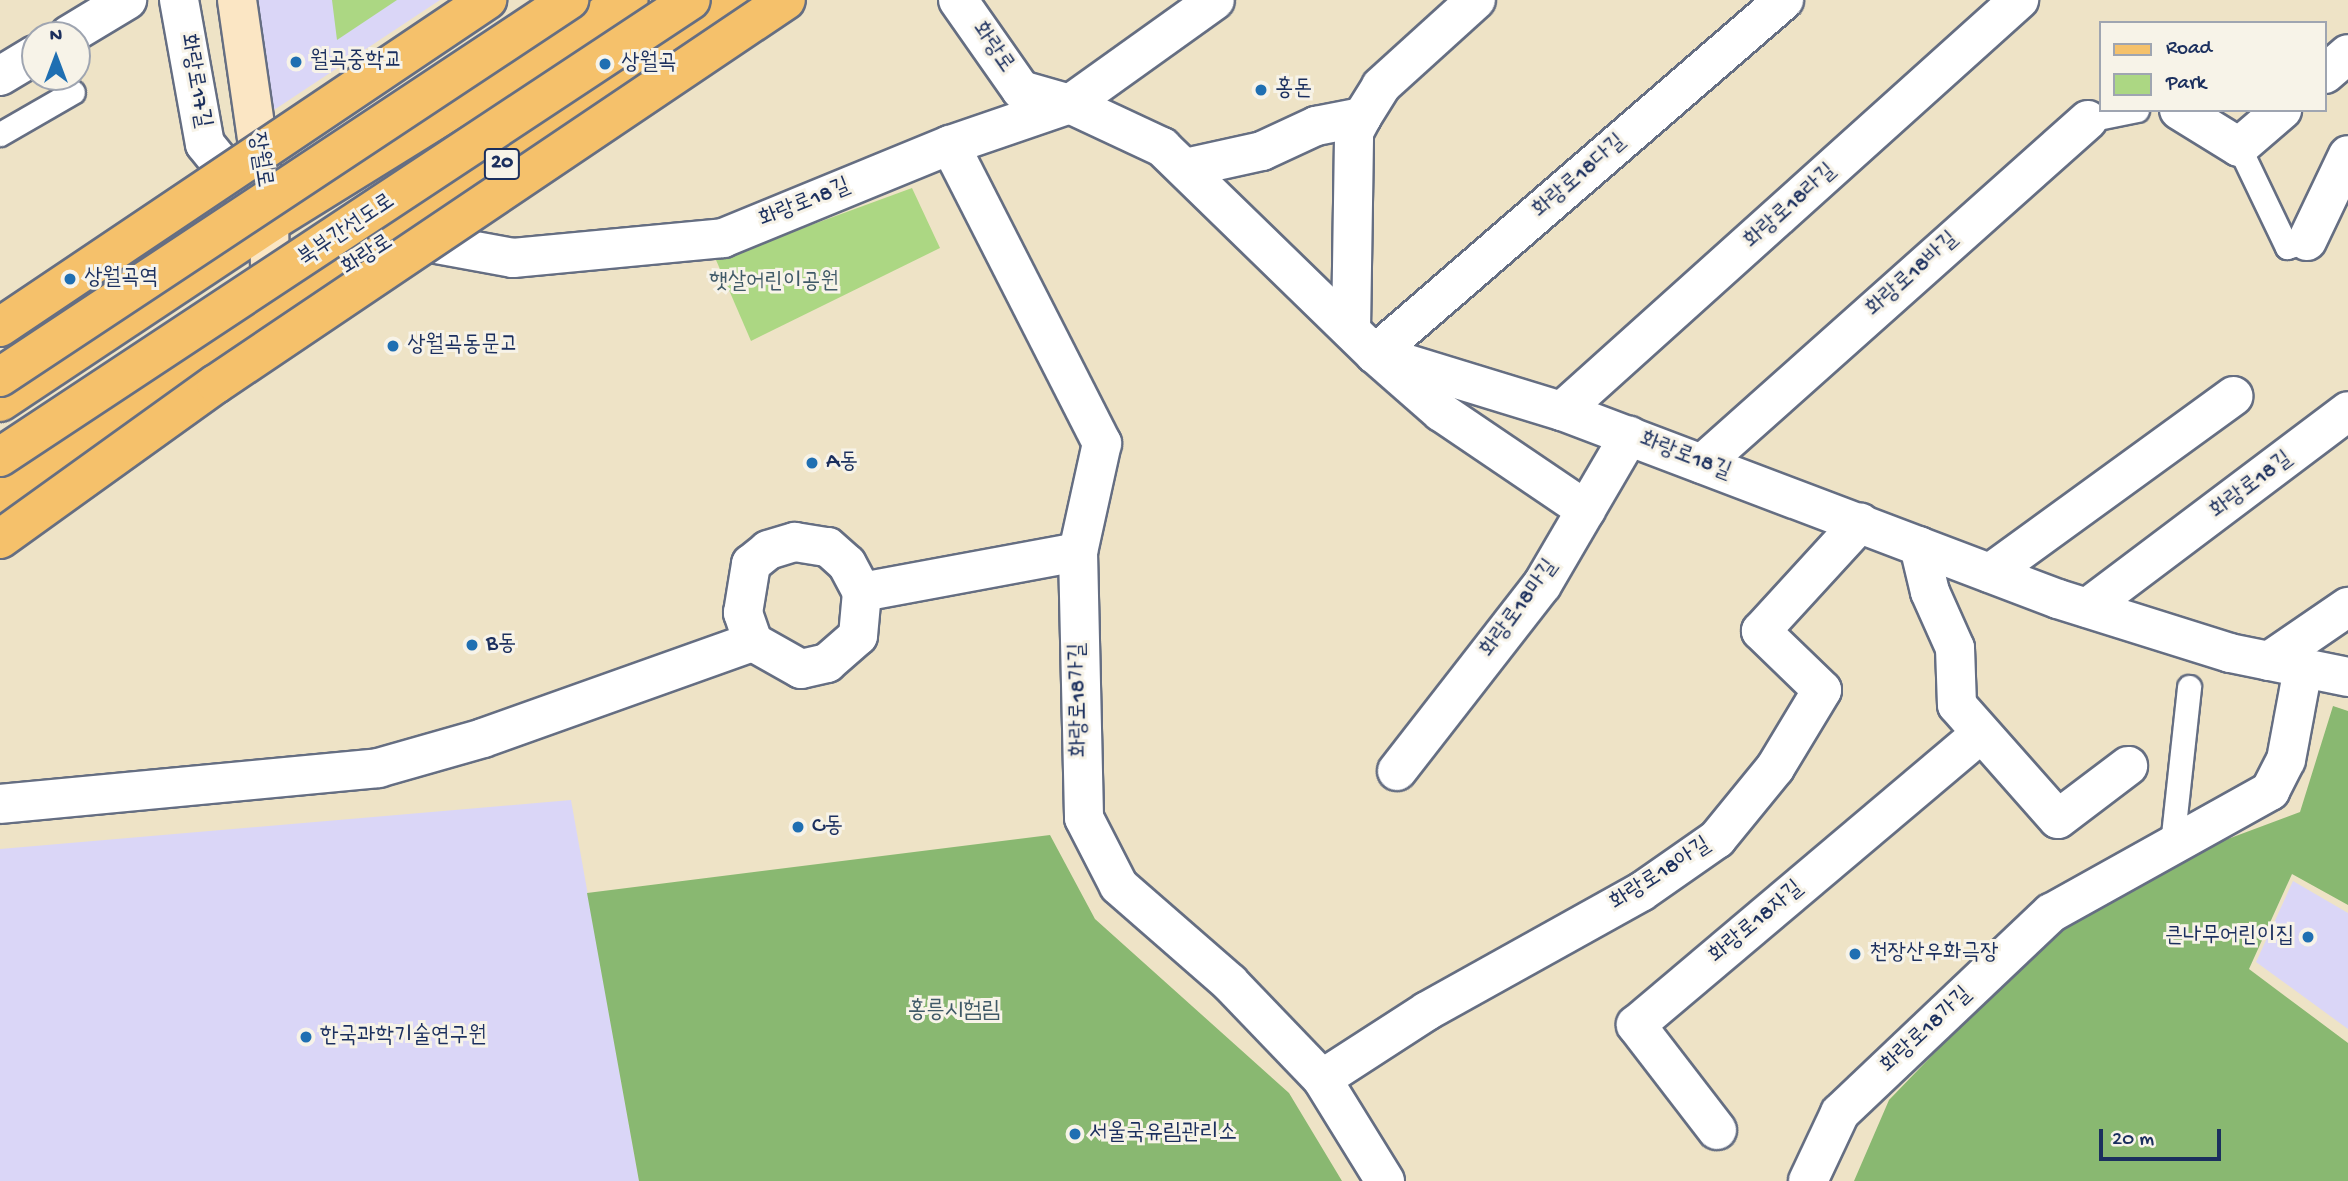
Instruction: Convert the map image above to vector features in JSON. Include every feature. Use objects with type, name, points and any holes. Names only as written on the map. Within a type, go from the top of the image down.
[{"type":"main road","points":[[0,327],[487,0]]},
{"type":"main road","points":[[0,377],[569,0]]},
{"type":"main road","points":[[0,401],[269,223],[507,79],[628,0]]},
{"type":"main road","name":"북부간선도로","points":[[0,457],[691,0]]},
{"type":"main road","name":"화랑로","points":[[0,501],[399,237],[729,0]]},
{"type":"main road","points":[[0,539],[216,384],[786,0]]},
{"type":"street","points":[[91,22],[127,0]]},
{"type":"street","name":"화랑로17길","points":[[179,0],[205,144],[269,223]]},
{"type":"street","name":"장월로","points":[[237,0],[269,223],[271,321]]},
{"type":"street","name":"화랑로","points":[[958,0],[1021,90],[1070,104]]},
{"type":"street","points":[[1070,104],[1215,0]]},
{"type":"street","points":[[1363,342],[1354,132],[1381,86],[1476,0]]},
{"type":"street","name":"화랑로18다길","points":[[1363,342],[1784,0]]},
{"type":"street","name":"화랑로18라길","points":[[1562,411],[2019,0]]},
{"type":"street","points":[[2327,72],[2348,54]]},
{"type":"street","points":[[0,76],[21,63]]},
{"type":"street","points":[[507,79],[547,132]]},
{"type":"street","name":"화랑로18길","points":[[399,237],[513,258],[723,238],[950,145],[1070,104],[1162,146],[1363,342],[1441,412],[1586,510]]},
{"type":"street","points":[[2182,112],[2239,146],[2280,112]]},
{"type":"street","points":[[1185,168],[1262,151],[1316,126],[1362,117]]},
{"type":"street","name":"화랑로18바길","points":[[1702,464],[2088,120]]},
{"type":"street","name":"화랑로18가길","points":[[950,145],[1102,443],[1078,552],[1084,818],[1119,886],[1230,983],[1322,1079],[1385,1181]]},
{"type":"street","points":[[2307,241],[2348,155]]},
{"type":"street","name":"화랑로18길","points":[[1363,342],[1562,411],[2087,608],[2314,670]]},
{"type":"street","points":[[1990,573],[2234,397]]},
{"type":"street","name":"화랑로18길","points":[[2087,608],[2348,411]]},
{"type":"street","name":"화랑로18마길","points":[[1397,771],[1542,585],[1629,436]]},
{"type":"street","name":"화랑로18아길","points":[[1322,1079],[1427,1011],[1641,892],[1717,839],[1776,768],[1822,690],[1761,631],[1860,523]]},
{"type":"street","points":[[795,542],[828,547],[847,564],[862,592],[858,636],[827,663],[801,669],[753,642],[743,612],[746,587],[751,565],[768,550],[795,542]]},
{"type":"street","points":[[1919,545],[1930,592],[1955,648],[1956,705],[1979,735],[2058,819],[2128,766]]},
{"type":"street","points":[[862,592],[1078,552]]},
{"type":"street","points":[[2314,670],[2348,607]]},
{"type":"street","points":[[0,804],[378,768],[753,642]]},
{"type":"street","name":"화랑로18가길","points":[[1808,1181],[1840,1113],[2051,913],[2270,791],[2286,760],[2314,670]]},
{"type":"street","name":"화랑로18자길","points":[[1717,1130],[1636,1025],[1979,735]]},
{"type":"lane","points":[[0,134],[73,92]]},
{"type":"lane","name":"화랑로18바길","points":[[2088,120],[2127,112]]},
{"type":"lane","points":[[2239,146],[2287,247],[2307,241]]},
{"type":"lane","points":[[2172,844],[2189,687]]},
{"type":"shaded area","name":"월곡중학교","points":[[237,0],[440,0],[253,124]]},
{"type":"shaded area","name":"한국과학기술연구원","points":[[571,800],[639,1181],[0,1181],[0,849]]},
{"type":"shaded area","name":"큰나무어린이집","points":[[2293,881],[2348,913],[2348,1029],[2256,962]]},
{"type":"green space","points":[[332,0],[397,0],[337,40]]},
{"type":"green space","name":"햇살어린이공원","points":[[912,188],[940,248],[751,341],[716,260]]},
{"type":"green space","points":[[2333,706],[2348,711],[2348,905],[2292,874],[2249,969],[2348,1043],[2348,1181],[1854,1181],[1889,1100],[2059,924],[2201,849],[2300,812]]},
{"type":"green space","name":"홍릉시험림","points":[[1050,835],[1095,919],[1289,1093],[1342,1181],[639,1181],[587,893]]},
{"type":"place","name":"월곡중학교","points":[[296,62]]},
{"type":"place","name":"상월곡","points":[[605,64]]},
{"type":"place","name":"홍돈","points":[[1261,90]]},
{"type":"place","name":"상월곡역","points":[[70,279]]},
{"type":"place","name":"상월곡동문고","points":[[393,346]]},
{"type":"place","name":"A동","points":[[812,463]]},
{"type":"place","name":"B동","points":[[472,645]]},
{"type":"place","name":"C동","points":[[798,827]]},
{"type":"place","name":"큰나무어린이집","points":[[2308,937]]},
{"type":"place","name":"천장산우화극장","points":[[1855,954]]},
{"type":"place","name":"한국과학기술연구원","points":[[306,1037]]},
{"type":"place","name":"서울국유림관리소","points":[[1075,1134]]}]
